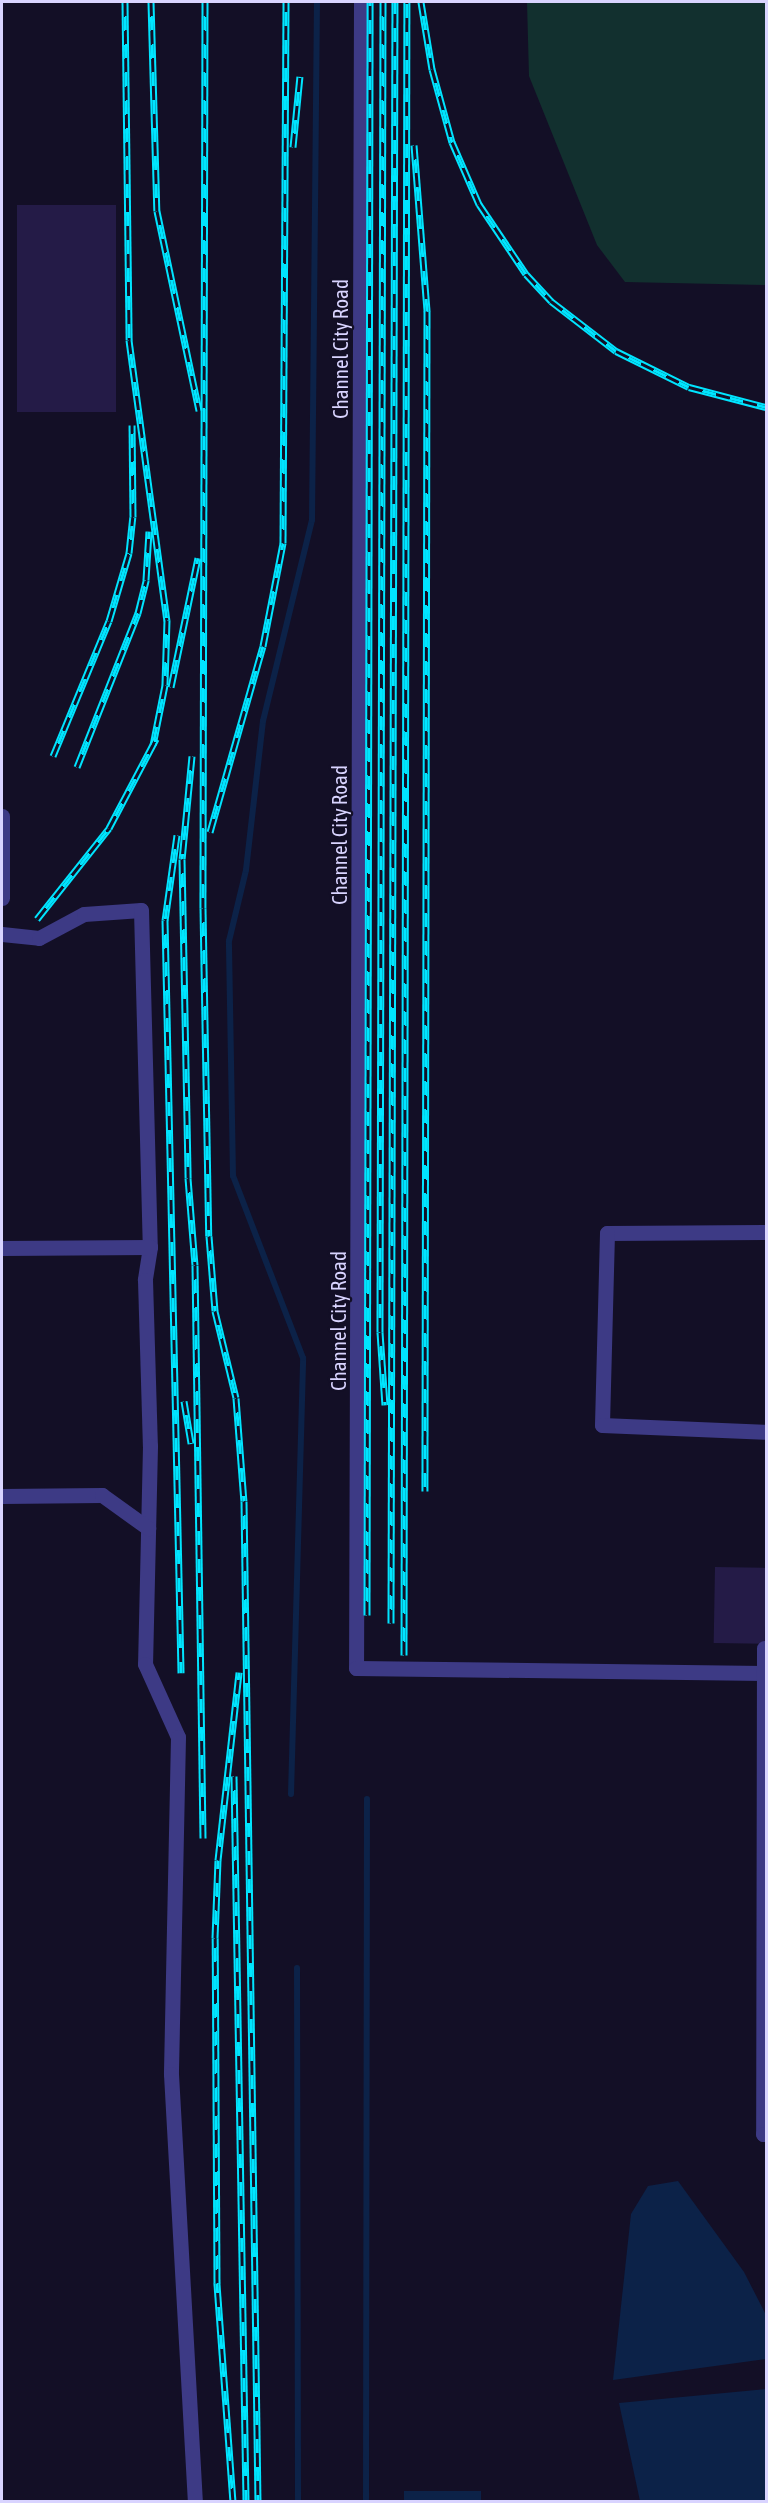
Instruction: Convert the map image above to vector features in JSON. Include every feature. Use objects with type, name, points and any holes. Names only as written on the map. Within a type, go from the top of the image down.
[{"type":"lane","name":"Channel City Road","points":[[361,2],[356,1668],[764,1673]]},
{"type":"lane","points":[[2,816],[2,898]]},
{"type":"lane","points":[[2,934],[39,938],[84,914],[141,910],[150,1247],[145,1280],[148,1528],[145,1664],[178,1737],[171,2074],[195,2502]]},
{"type":"lane","points":[[766,1232],[607,1233],[602,1425],[766,1432]]},
{"type":"lane","points":[[2,1248],[150,1247]]},
{"type":"lane","points":[[2,1496],[102,1495],[148,1528]]},
{"type":"lane","points":[[764,1648],[763,2134],[766,2134]]},
{"type":"green space","points":[[527,2],[766,2],[766,285],[625,282],[597,245],[529,76]]},
{"type":"water","points":[[678,2181],[744,2272],[766,2315],[766,2359],[613,2380],[631,2214],[648,2186]]},
{"type":"water","points":[[766,2389],[766,2501],[640,2501],[619,2403]]},
{"type":"water","points":[[404,2491],[481,2491],[481,2501],[404,2501]]},
{"type":"building","points":[[17,205],[116,205],[116,412],[17,412]]},
{"type":"building","points":[[715,1567],[766,1568],[765,1644],[714,1643]]},
{"type":"waterway","points":[[291,1794],[303,1358],[233,1176],[229,941],[246,870],[263,721],[312,520],[317,2]]},
{"type":"waterway","points":[[366,2502],[367,1799]]},
{"type":"waterway","points":[[297,1968],[298,2502]]},
{"type":"railway","points":[[125,2],[129,340],[167,620],[165,685],[153,745]]},
{"type":"railway","points":[[151,2],[157,211],[199,411]]},
{"type":"railway","points":[[205,2],[203,908],[209,1236],[215,1311],[236,1398],[244,1501],[258,2502]]},
{"type":"railway","points":[[210,832],[263,646],[283,543],[286,2]]},
{"type":"railway","points":[[367,1615],[370,2]]},
{"type":"railway","points":[[383,2],[380,1332],[385,1405]]},
{"type":"railway","points":[[391,1623],[395,2]]},
{"type":"railway","points":[[404,1655],[407,2]]},
{"type":"railway","points":[[421,2],[432,69],[452,142],[479,204],[526,274],[551,301],[616,351],[689,387],[766,407]]},
{"type":"railway","points":[[293,147],[300,76]]},
{"type":"railway","points":[[414,145],[427,311],[425,1491]]},
{"type":"railway","points":[[53,756],[109,621],[129,553],[133,517],[132,425]]},
{"type":"railway","points":[[77,767],[138,613],[146,580],[149,531]]},
{"type":"railway","points":[[171,687],[198,558]]},
{"type":"railway","points":[[37,919],[109,828],[156,739]]},
{"type":"railway","points":[[192,756],[182,859],[188,1178],[195,1265],[203,1838]]},
{"type":"railway","points":[[177,835],[165,920],[181,1673]]},
{"type":"railway","points":[[184,1401],[191,1443]]},
{"type":"railway","points":[[233,2502],[217,2283],[215,1938],[218,1860],[239,1672]]},
{"type":"railway","points":[[234,1776],[246,2502]]}]
